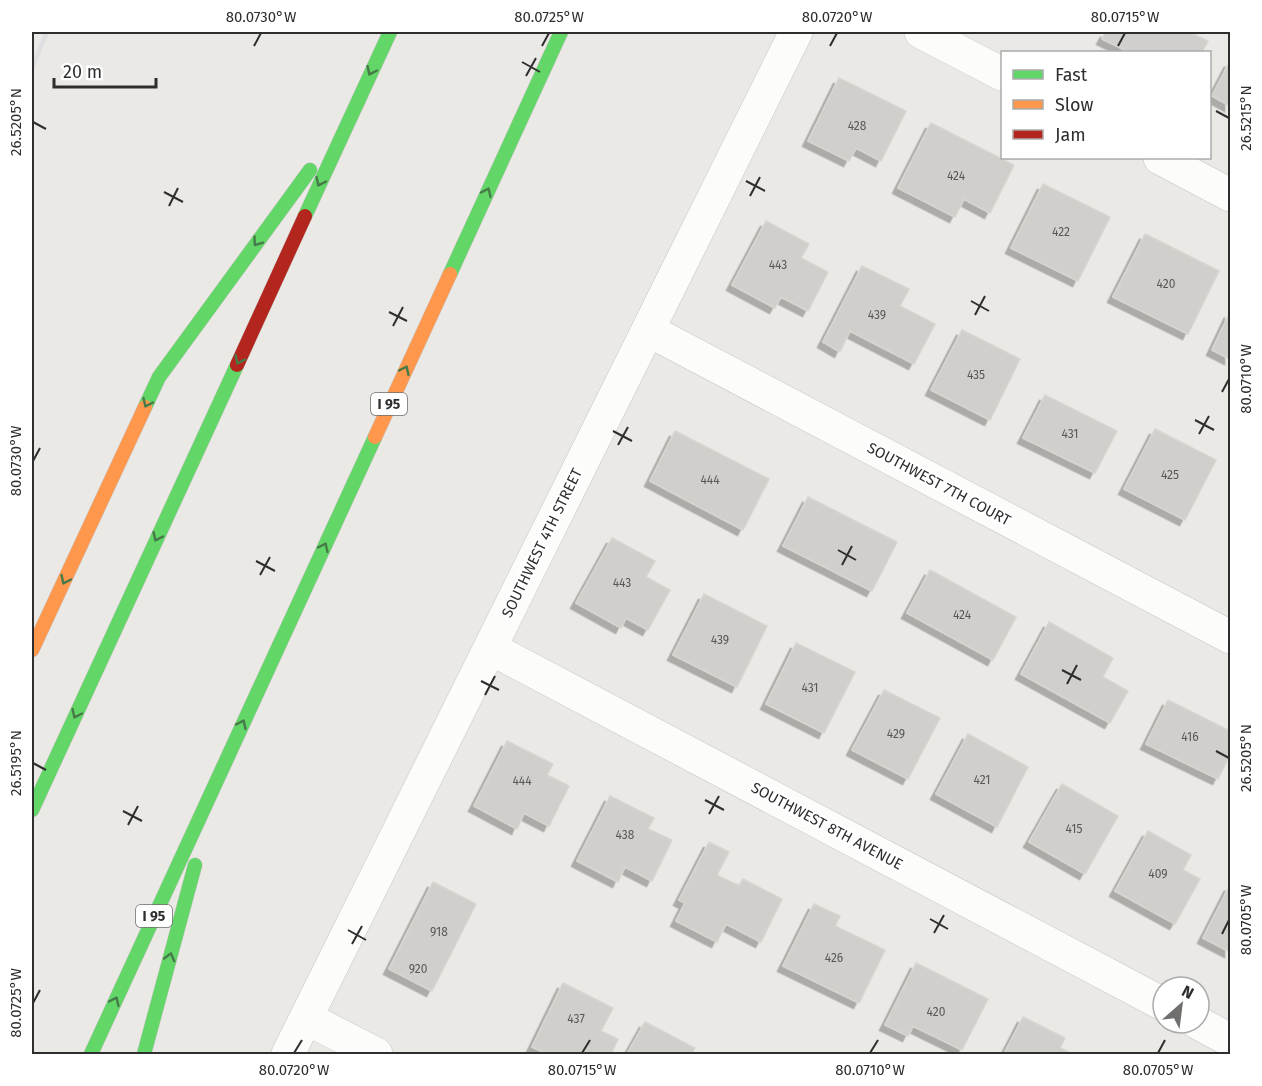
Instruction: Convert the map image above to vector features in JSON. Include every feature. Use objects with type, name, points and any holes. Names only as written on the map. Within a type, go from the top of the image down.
[{"type":"highway","points":[[32,810],[390,32]]},
{"type":"highway","name":"I 95","points":[[91,1054],[561,32]]},
{"type":"highway","points":[[32,650],[159,376],[353,110]]},
{"type":"highway","points":[[144,1054],[218,777]]},
{"type":"street","name":"SOUTHWEST 4TH STREET","points":[[288,1054],[796,32]]},
{"type":"street","points":[[921,32],[1001,73]]},
{"type":"street","points":[[1162,159],[1230,195]]},
{"type":"street","name":"SOUTHWEST 7TH COURT","points":[[648,330],[1230,637]]},
{"type":"street","name":"SOUTHWEST 8TH AVENUE","points":[[490,648],[1151,998]]},
{"type":"street","points":[[306,1018],[376,1054]]},
{"type":"street","points":[[1211,1030],[1230,1040]]},
{"type":"building","points":[[1106,32],[1189,32],[1208,41],[1203,51],[1127,51],[1102,39]]},
{"type":"building","points":[[1230,61],[1230,106],[1212,96]]},
{"type":"building","points":[[839,78],[906,111],[881,161],[856,148],[849,161],[808,141]]},
{"type":"building","points":[[931,123],[1014,165],[990,213],[964,199],[955,217],[898,188]]},
{"type":"building","points":[[1043,184],[1110,217],[1078,281],[1011,248]]},
{"type":"building","points":[[766,221],[809,244],[801,258],[828,272],[808,311],[781,297],[775,308],[732,285]]},
{"type":"building","points":[[1145,234],[1219,271],[1188,334],[1113,297]]},
{"type":"building","points":[[862,266],[909,289],[900,306],[935,324],[914,364],[850,331],[840,352],[823,342]]},
{"type":"building","points":[[1230,312],[1230,359],[1212,350]]},
{"type":"building","points":[[962,330],[1020,359],[990,420],[931,390]]},
{"type":"building","points":[[1045,395],[1117,431],[1095,473],[1023,438]]},
{"type":"building","points":[[1155,429],[1216,460],[1185,520],[1124,489]]},
{"type":"building","points":[[675,431],[769,479],[743,530],[650,481]]},
{"type":"building","points":[[808,497],[897,542],[872,591],[783,546]]},
{"type":"building","points":[[612,538],[655,561],[646,577],[670,590],[648,630],[626,618],[621,628],[576,603]]},
{"type":"building","points":[[930,570],[1016,617],[993,660],[907,613]]},
{"type":"building","points":[[704,594],[767,626],[737,687],[673,655]]},
{"type":"building","points":[[1049,622],[1113,658],[1103,677],[1128,691],[1110,723],[1021,674]]},
{"type":"building","points":[[796,643],[855,672],[824,733],[766,704]]},
{"type":"building","points":[[884,690],[940,718],[908,779],[852,750]]},
{"type":"building","points":[[1168,700],[1230,731],[1230,755],[1218,779],[1146,744]]},
{"type":"building","points":[[968,734],[1028,767],[997,827],[936,794]]},
{"type":"building","points":[[507,741],[553,764],[547,775],[569,786],[549,826],[524,813],[517,829],[474,806]]},
{"type":"building","points":[[1062,784],[1118,816],[1085,874],[1029,842]]},
{"type":"building","points":[[610,796],[654,818],[648,829],[672,840],[652,881],[625,867],[618,882],[577,861]]},
{"type":"building","points":[[1148,831],[1191,855],[1183,870],[1200,879],[1175,924],[1115,891]]},
{"type":"building","points":[[709,842],[729,852],[717,875],[739,886],[743,879],[782,899],[761,942],[726,924],[717,942],[676,921],[685,903],[679,900]]},
{"type":"building","points":[[433,882],[476,904],[432,991],[389,969]]},
{"type":"building","points":[[1230,885],[1230,952],[1203,938]]},
{"type":"building","points":[[814,904],[840,916],[835,926],[885,950],[859,1003],[783,966]]},
{"type":"building","points":[[916,963],[988,999],[962,1050],[913,1026],[908,1036],[885,1025]]},
{"type":"building","points":[[563,983],[613,1008],[601,1031],[618,1039],[611,1054],[547,1054],[532,1047]]},
{"type":"building","points":[[1023,1017],[1065,1038],[1060,1048],[1073,1054],[1004,1054]]},
{"type":"building","points":[[645,1022],[695,1048],[691,1054],[627,1054]]},
{"type":"railway","points":[[32,68],[47,32]]},
{"type":"traffic: fast","points":[[305,216],[390,32]]},
{"type":"traffic: fast","points":[[450,274],[561,32]]},
{"type":"traffic: fast","points":[[145,407],[159,377],[310,170]]},
{"type":"traffic: fast","points":[[32,810],[237,365]]},
{"type":"traffic: fast","points":[[91,1054],[375,437]]},
{"type":"traffic: fast","points":[[144,1054],[195,865]]},
{"type":"traffic: slow","points":[[375,437],[450,274]]},
{"type":"traffic: slow","points":[[32,650],[145,407]]},
{"type":"traffic: jam","points":[[237,365],[305,216]]}]
